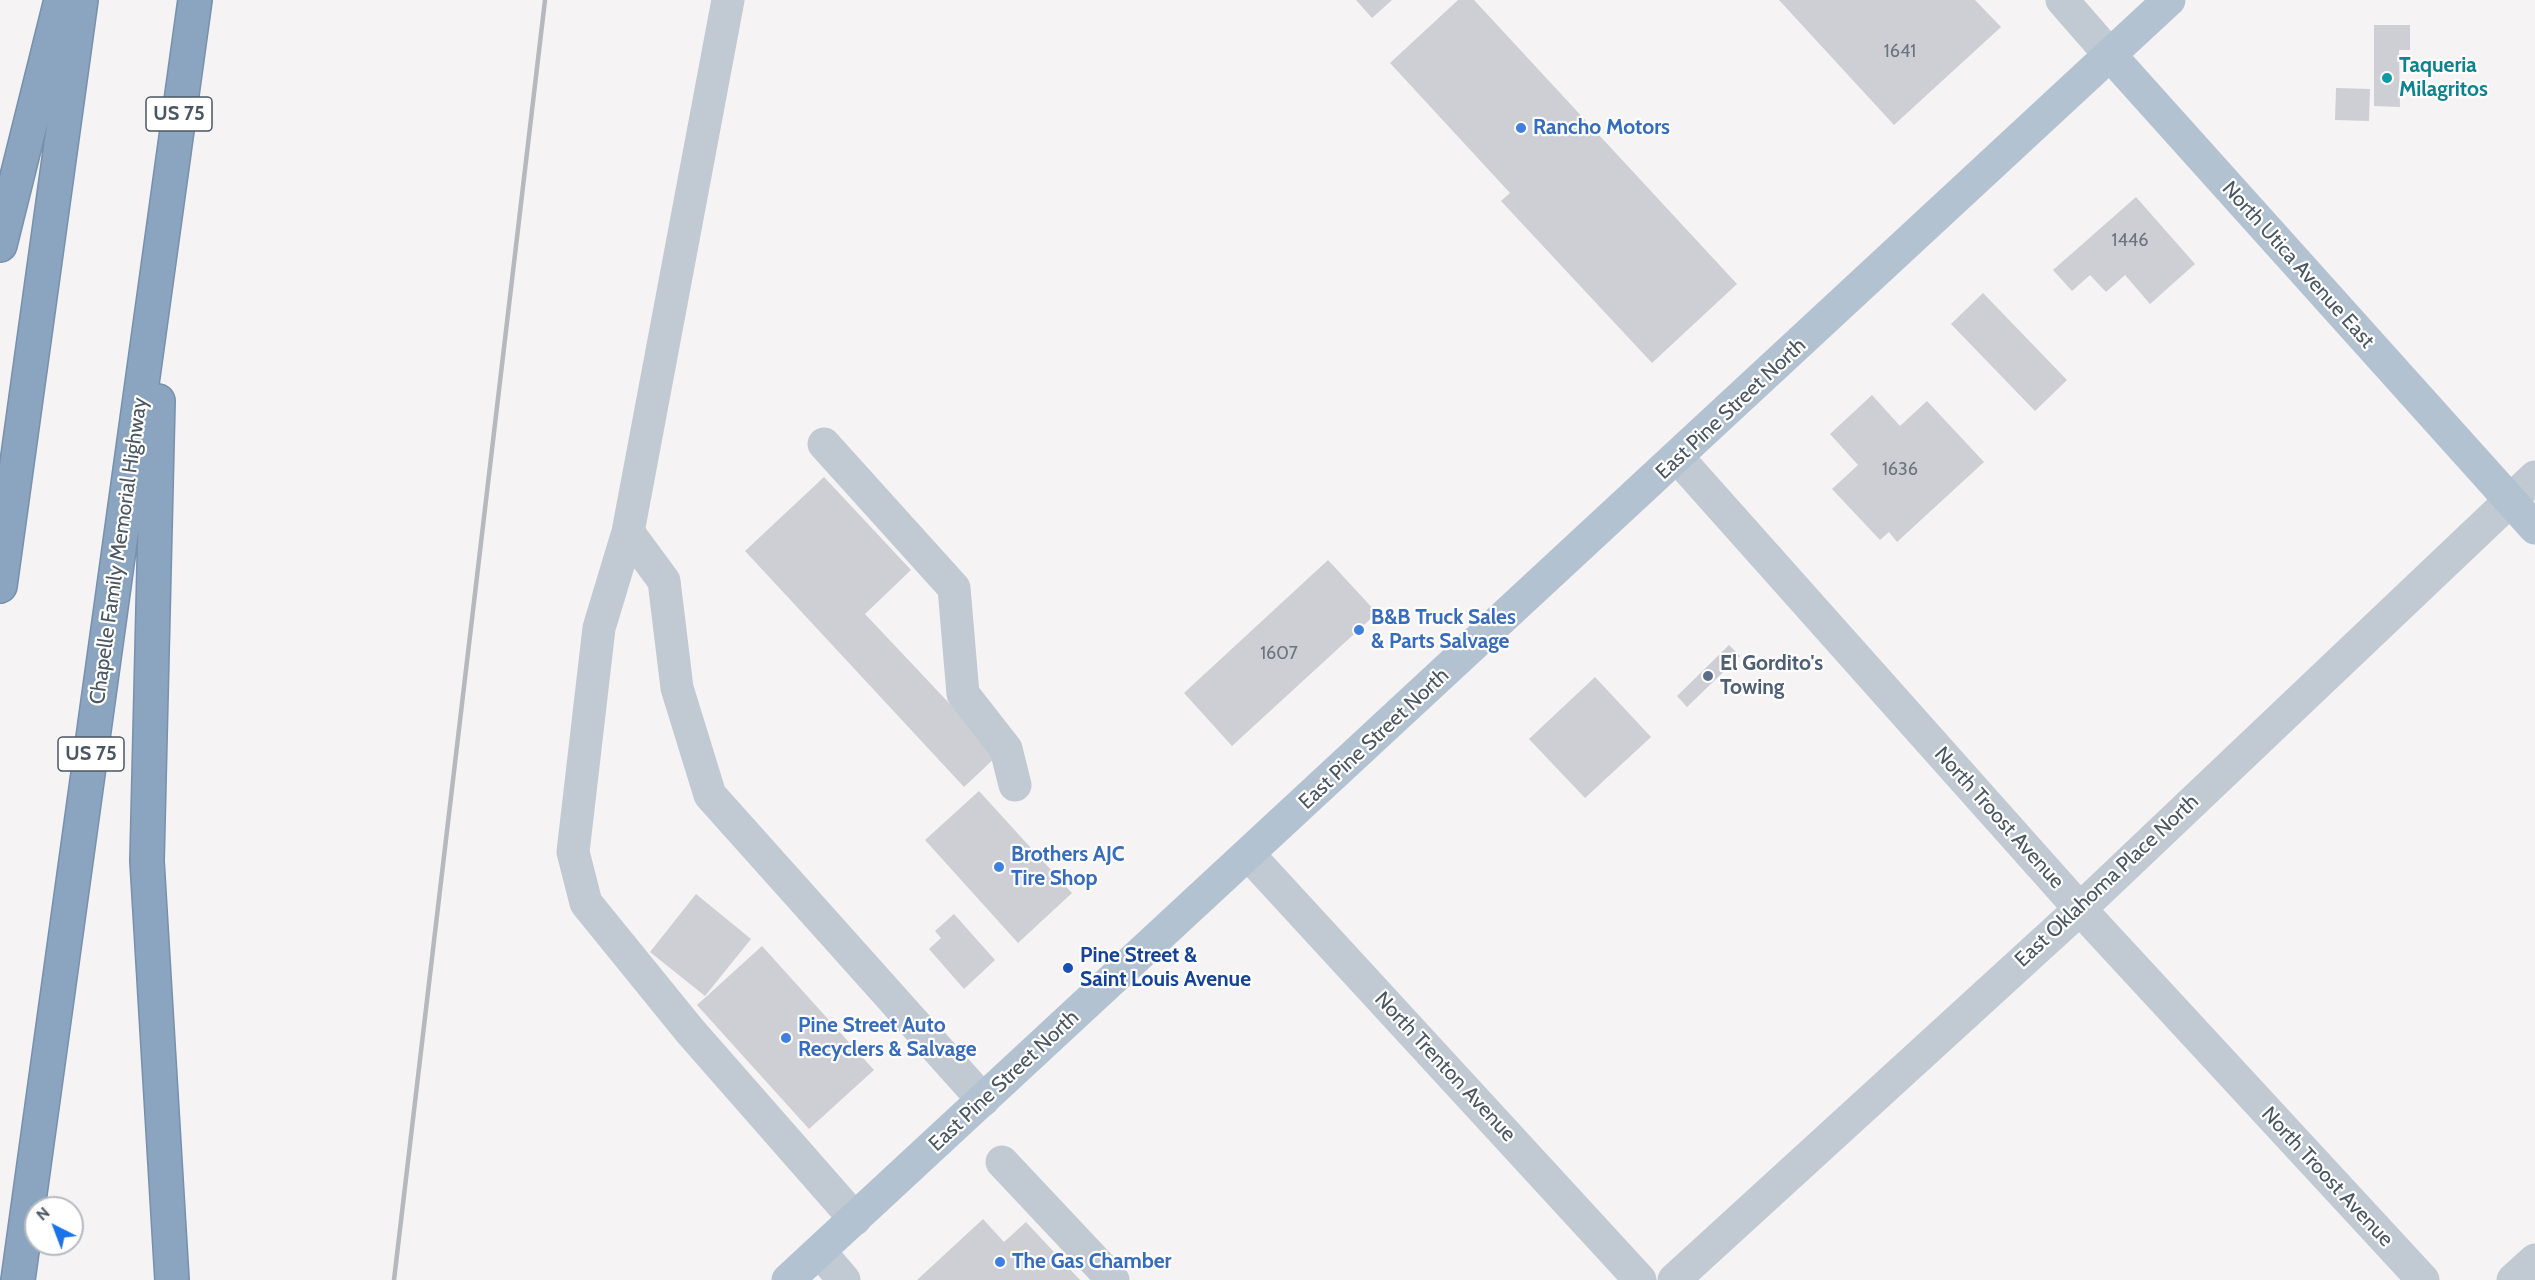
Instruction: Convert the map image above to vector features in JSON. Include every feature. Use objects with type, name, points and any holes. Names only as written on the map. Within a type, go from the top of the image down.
[{"type":"highway","points":[[0,245],[61,0]]},
{"type":"highway","points":[[0,586],[81,0]]},
{"type":"highway","name":"Chapelle Family Memorial Highway","points":[[18,1280],[195,0]]},
{"type":"highway","points":[[164,229],[147,861],[172,1280]]},
{"type":"main road","name":"East Pine Street North","points":[[788,1280],[1678,458],[2169,0]]},
{"type":"main road","name":"North Utica Avenue East","points":[[2110,55],[2535,528]]},
{"type":"street","points":[[728,0],[628,532],[599,628],[573,852],[586,903],[690,1031],[855,1219]]},
{"type":"street","name":"North Utica Avenue East","points":[[2062,0],[2110,55]]},
{"type":"street","points":[[824,444],[954,588],[963,694],[1006,749],[1015,785]]},
{"type":"street","name":"North Troost Avenue","points":[[1678,458],[2080,909],[2422,1280]]},
{"type":"street","name":"East Oklahoma Place North","points":[[1674,1280],[2080,909],[2535,477]]},
{"type":"street","points":[[628,532],[664,581],[677,688],[710,795],[983,1100]]},
{"type":"street","name":"North Trenton Avenue","points":[[1249,855],[1640,1280]]},
{"type":"street","points":[[1002,1162],[1113,1280]]},
{"type":"street","points":[[820,1252],[844,1280]]},
{"type":"street","points":[[2513,1280],[2535,1260]]},
{"type":"building","points":[[1356,0],[1392,0],[1372,18]]},
{"type":"building","name":"Rancho Motors","points":[[1458,0],[1474,0],[1737,284],[1652,363],[1501,201],[1510,193],[1390,63]]},
{"type":"building","points":[[1779,0],[1975,0],[2001,27],[1894,125]]},
{"type":"building","name":"Taqueria Milagritos","points":[[2374,25],[2410,25],[2410,50],[2399,50],[2400,107],[2374,106]]},
{"type":"building","points":[[2336,88],[2370,89],[2369,121],[2335,120]]},
{"type":"building","points":[[2136,197],[2195,264],[2150,304],[2125,275],[2106,292],[2090,275],[2072,291],[2053,270]]},
{"type":"building","points":[[1983,293],[2067,380],[2035,411],[1951,324]]},
{"type":"building","points":[[1872,395],[1900,426],[1927,401],[1984,462],[1897,542],[1889,532],[1880,540],[1832,489],[1858,465],[1830,434]]},
{"type":"building","points":[[824,477],[911,570],[865,614],[998,755],[964,787],[745,551]]},
{"type":"building","points":[[1328,560],[1377,613],[1232,746],[1184,693]]},
{"type":"building","name":"El Gordito's Towing","points":[[1729,645],[1740,656],[1687,707],[1677,696]]},
{"type":"building","points":[[1595,677],[1651,737],[1585,798],[1529,739]]},
{"type":"building","name":"Brothers AJC Tire Shop","points":[[979,791],[1072,893],[1018,943],[925,840]]},
{"type":"building","points":[[696,894],[751,939],[705,996],[650,952]]},
{"type":"building","points":[[954,914],[995,960],[964,989],[929,949],[941,938],[935,931]]},
{"type":"building","name":"Pine Street Auto Recyclers & Salvage","points":[[762,946],[874,1070],[809,1129],[697,1005]]},
{"type":"building","name":"The Gas Chamber","points":[[983,1219],[1004,1242],[1026,1222],[1080,1280],[917,1280]]},
{"type":"railway","points":[[394,1280],[545,0]]},
{"type":"place","name":"Taqueria Milagritos","points":[[2387,78]]},
{"type":"place","name":"Rancho Motors","points":[[1521,128]]},
{"type":"place","name":"B&B Truck Sales & Parts Salvage","points":[[1359,630]]},
{"type":"place","name":"El Gordito's Towing","points":[[1708,676]]},
{"type":"place","name":"Brothers AJC Tire Shop","points":[[999,867]]},
{"type":"place","name":"Pine Street & Saint Louis Avenue","points":[[1068,968]]},
{"type":"place","name":"Pine Street Auto Recyclers & Salvage","points":[[786,1038]]},
{"type":"place","name":"The Gas Chamber","points":[[1000,1262]]}]
